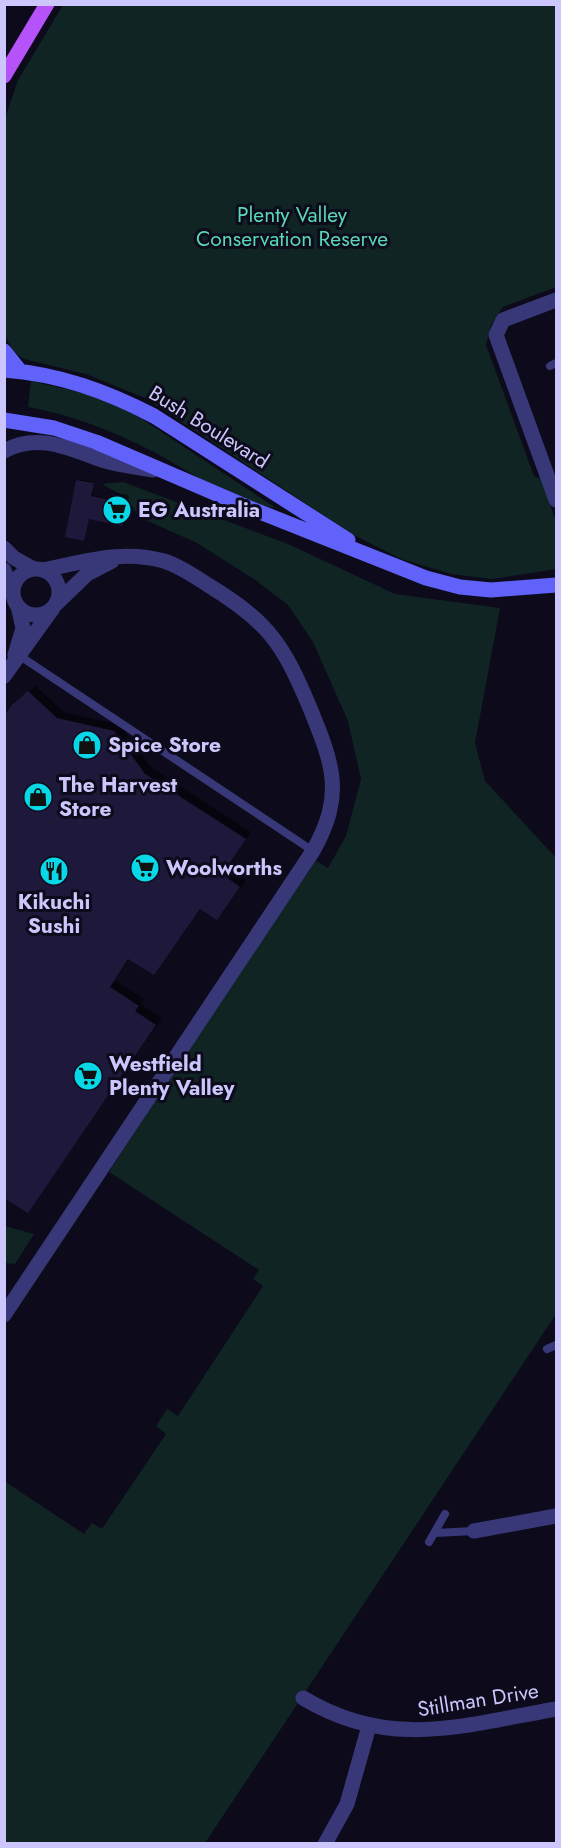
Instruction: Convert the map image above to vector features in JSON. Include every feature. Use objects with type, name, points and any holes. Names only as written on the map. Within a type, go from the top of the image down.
[{"type":"main road","points":[[4,76],[10,54],[47,4]]},
{"type":"main road","points":[[4,351],[12,370]]},
{"type":"main road","name":"Bush Boulevard","points":[[12,370],[79,383],[128,402],[188,437],[375,558]]},
{"type":"main road","name":"Bush Boulevard","points":[[4,420],[75,434],[418,575],[460,586],[512,590],[556,585]]},
{"type":"street","points":[[556,300],[503,320],[496,334],[553,481],[556,500]]},
{"type":"street","points":[[4,451],[23,443],[40,441],[68,447],[104,461],[162,471]]},
{"type":"street","points":[[4,548],[14,558],[38,570],[57,582],[59,592],[54,607],[38,615],[27,613],[16,602],[17,579],[38,570],[97,557],[136,557],[173,564],[242,606],[262,623],[283,652],[326,747],[332,769],[330,812],[313,851],[4,1315]]},
{"type":"street","points":[[5,675],[54,607],[76,582],[109,561],[136,557]]},
{"type":"street","points":[[4,570],[16,602],[22,636],[5,675]]},
{"type":"street","points":[[474,1531],[556,1516]]},
{"type":"street","name":"Stillman Drive","points":[[303,1698],[329,1712],[369,1726],[424,1731],[556,1709]]},
{"type":"street","points":[[325,1844],[348,1804],[369,1726]]},
{"type":"lane","points":[[20,657],[313,851]]},
{"type":"lane","points":[[547,1349],[556,1345]]},
{"type":"lane","points":[[429,1542],[445,1514]]},
{"type":"lane","points":[[435,1533],[474,1531]]},
{"type":"green space","name":"Plenty Valley Conservation Reserve","points":[[554,4],[556,6],[556,287],[503,307],[491,325],[486,345],[534,476],[542,480],[556,522],[556,569],[492,579],[451,574],[401,559],[354,535],[145,398],[86,374],[24,359],[14,352],[5,336],[5,119],[18,80],[63,5]]},
{"type":"green space","points":[[31,381],[87,394],[133,413],[276,508],[243,500],[227,493],[121,436],[60,414],[28,407]]},
{"type":"green space","points":[[123,482],[288,544],[395,594],[500,608],[475,743],[485,781],[556,858],[556,1314],[205,1843],[5,1843],[4,1481],[84,1534],[92,1523],[102,1529],[166,1434],[156,1426],[167,1409],[178,1416],[263,1286],[253,1279],[259,1270],[109,1172],[234,980],[316,861],[328,868],[346,836],[361,779],[348,721],[313,642],[288,605],[254,579],[197,543],[139,517],[127,498],[102,484]]},
{"type":"green space","points":[[4,1226],[34,1234],[15,1264],[5,1263]]},
{"type":"building","points":[[76,480],[94,483],[91,496],[111,500],[112,495],[127,498],[122,526],[89,519],[84,541],[65,537]]},
{"type":"building","name":"Westfield Plenty Valley","points":[[28,691],[57,718],[114,731],[145,774],[246,839],[222,874],[240,887],[217,920],[200,909],[154,975],[128,959],[110,987],[139,1006],[135,1011],[156,1025],[28,1213],[4,1198],[4,716],[12,705]]},
{"type":"place","name":"EG Australia","points":[[117,510]]},
{"type":"place","name":"Spice Store","points":[[87,745]]},
{"type":"place","name":"The Harvest Store","points":[[38,797]]},
{"type":"place","name":"Woolworths","points":[[145,868]]},
{"type":"place","name":"Kikuchi Sushi","points":[[54,871]]},
{"type":"place","name":"Westfield Plenty Valley","points":[[88,1076]]}]
